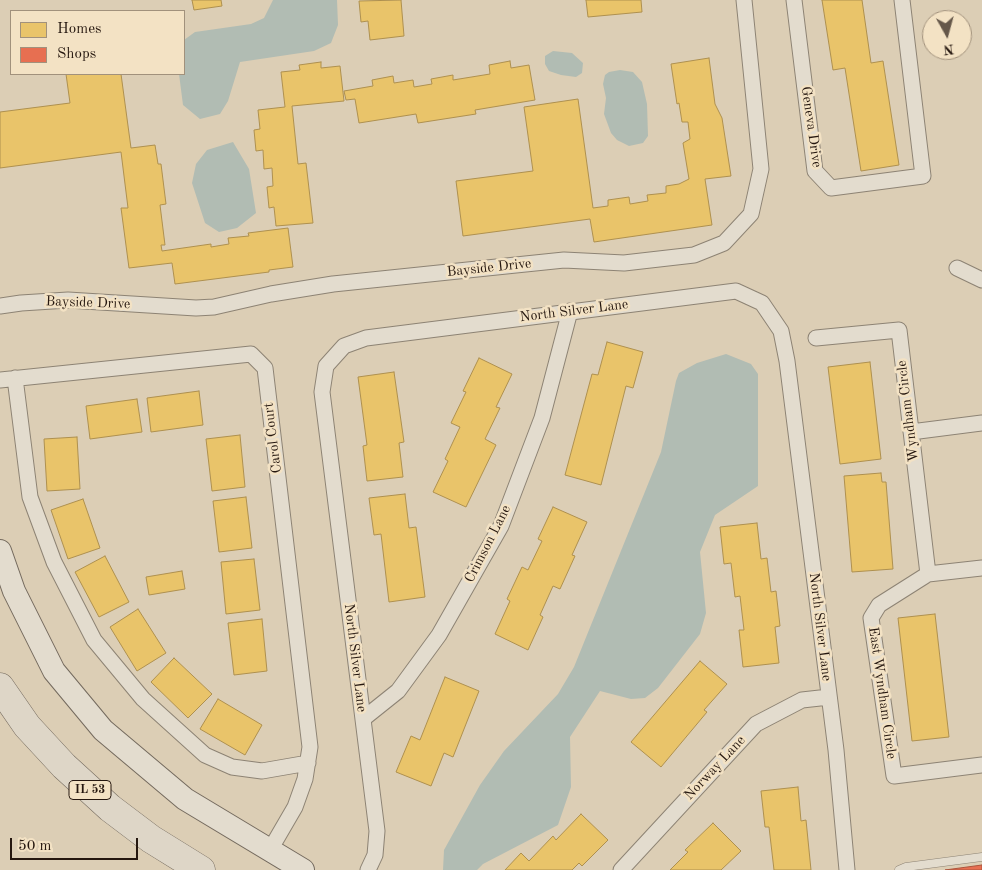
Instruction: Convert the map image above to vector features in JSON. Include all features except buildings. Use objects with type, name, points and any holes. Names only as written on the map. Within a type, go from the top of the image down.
[{"type":"highway","name":"IL 53","points":[[0,687],[27,726],[64,766],[103,802],[151,839],[201,870]]},
{"type":"street","name":"Bayside Drive","points":[[0,306],[68,300],[196,308],[214,307],[271,294],[332,284],[564,260],[624,263],[694,255],[724,243],[751,214],[761,169],[744,0]]},
{"type":"street","name":"Geneva Drive","points":[[794,0],[815,171],[832,188],[924,176],[902,0]]},
{"type":"street","points":[[957,268],[982,280]]},
{"type":"street","name":"North Silver Lane","points":[[368,870],[375,855],[377,831],[322,392],[326,366],[344,346],[366,338],[736,290],[762,303],[781,330],[787,361],[836,750],[847,870]]},
{"type":"street","name":"Crimson Lane","points":[[363,719],[398,691],[439,635],[501,526],[542,418],[570,311]]},
{"type":"street","name":"Wyndham Circle","points":[[816,338],[899,330],[928,574]]},
{"type":"street","name":"Carol Court","points":[[270,850],[295,807],[305,779],[308,763],[310,747],[265,368],[251,354],[7,379],[30,497],[54,562],[94,640],[143,698],[205,754],[232,767],[262,770],[308,763]]},
{"type":"street","points":[[911,432],[982,422]]},
{"type":"street","points":[[0,551],[14,591],[54,671],[103,730],[185,799],[303,870]]},
{"type":"street","name":"East Wyndham Circle","points":[[982,568],[928,574],[879,605],[871,618],[894,776],[982,765]]},
{"type":"street","name":"Norway Lane","points":[[621,870],[756,724],[802,700],[829,697]]},
{"type":"lane","points":[[899,870],[906,867],[982,857]]},
{"type":"shaded area","points":[[273,0],[337,0],[338,25],[331,43],[314,51],[240,62],[228,101],[220,114],[200,119],[183,105],[179,75],[185,75],[185,39],[195,32],[251,24],[264,18]]},
{"type":"shaded area","points":[[553,51],[572,53],[583,63],[582,73],[576,77],[549,71],[545,64],[545,56]]},
{"type":"shaded area","points":[[620,70],[633,72],[642,82],[647,104],[648,136],[643,143],[629,146],[617,140],[611,133],[604,114],[606,98],[603,84],[605,75],[609,72]]},
{"type":"shaded area","points":[[233,142],[249,169],[256,213],[237,228],[219,232],[205,223],[192,183],[196,164],[207,150]]},
{"type":"shaded area","points":[[726,354],[751,364],[758,374],[758,486],[715,515],[700,552],[706,613],[700,634],[658,688],[645,698],[631,699],[600,691],[570,737],[571,787],[558,825],[483,864],[477,870],[443,870],[444,850],[480,785],[504,751],[558,694],[574,667],[661,452],[679,373],[697,363]]}]
